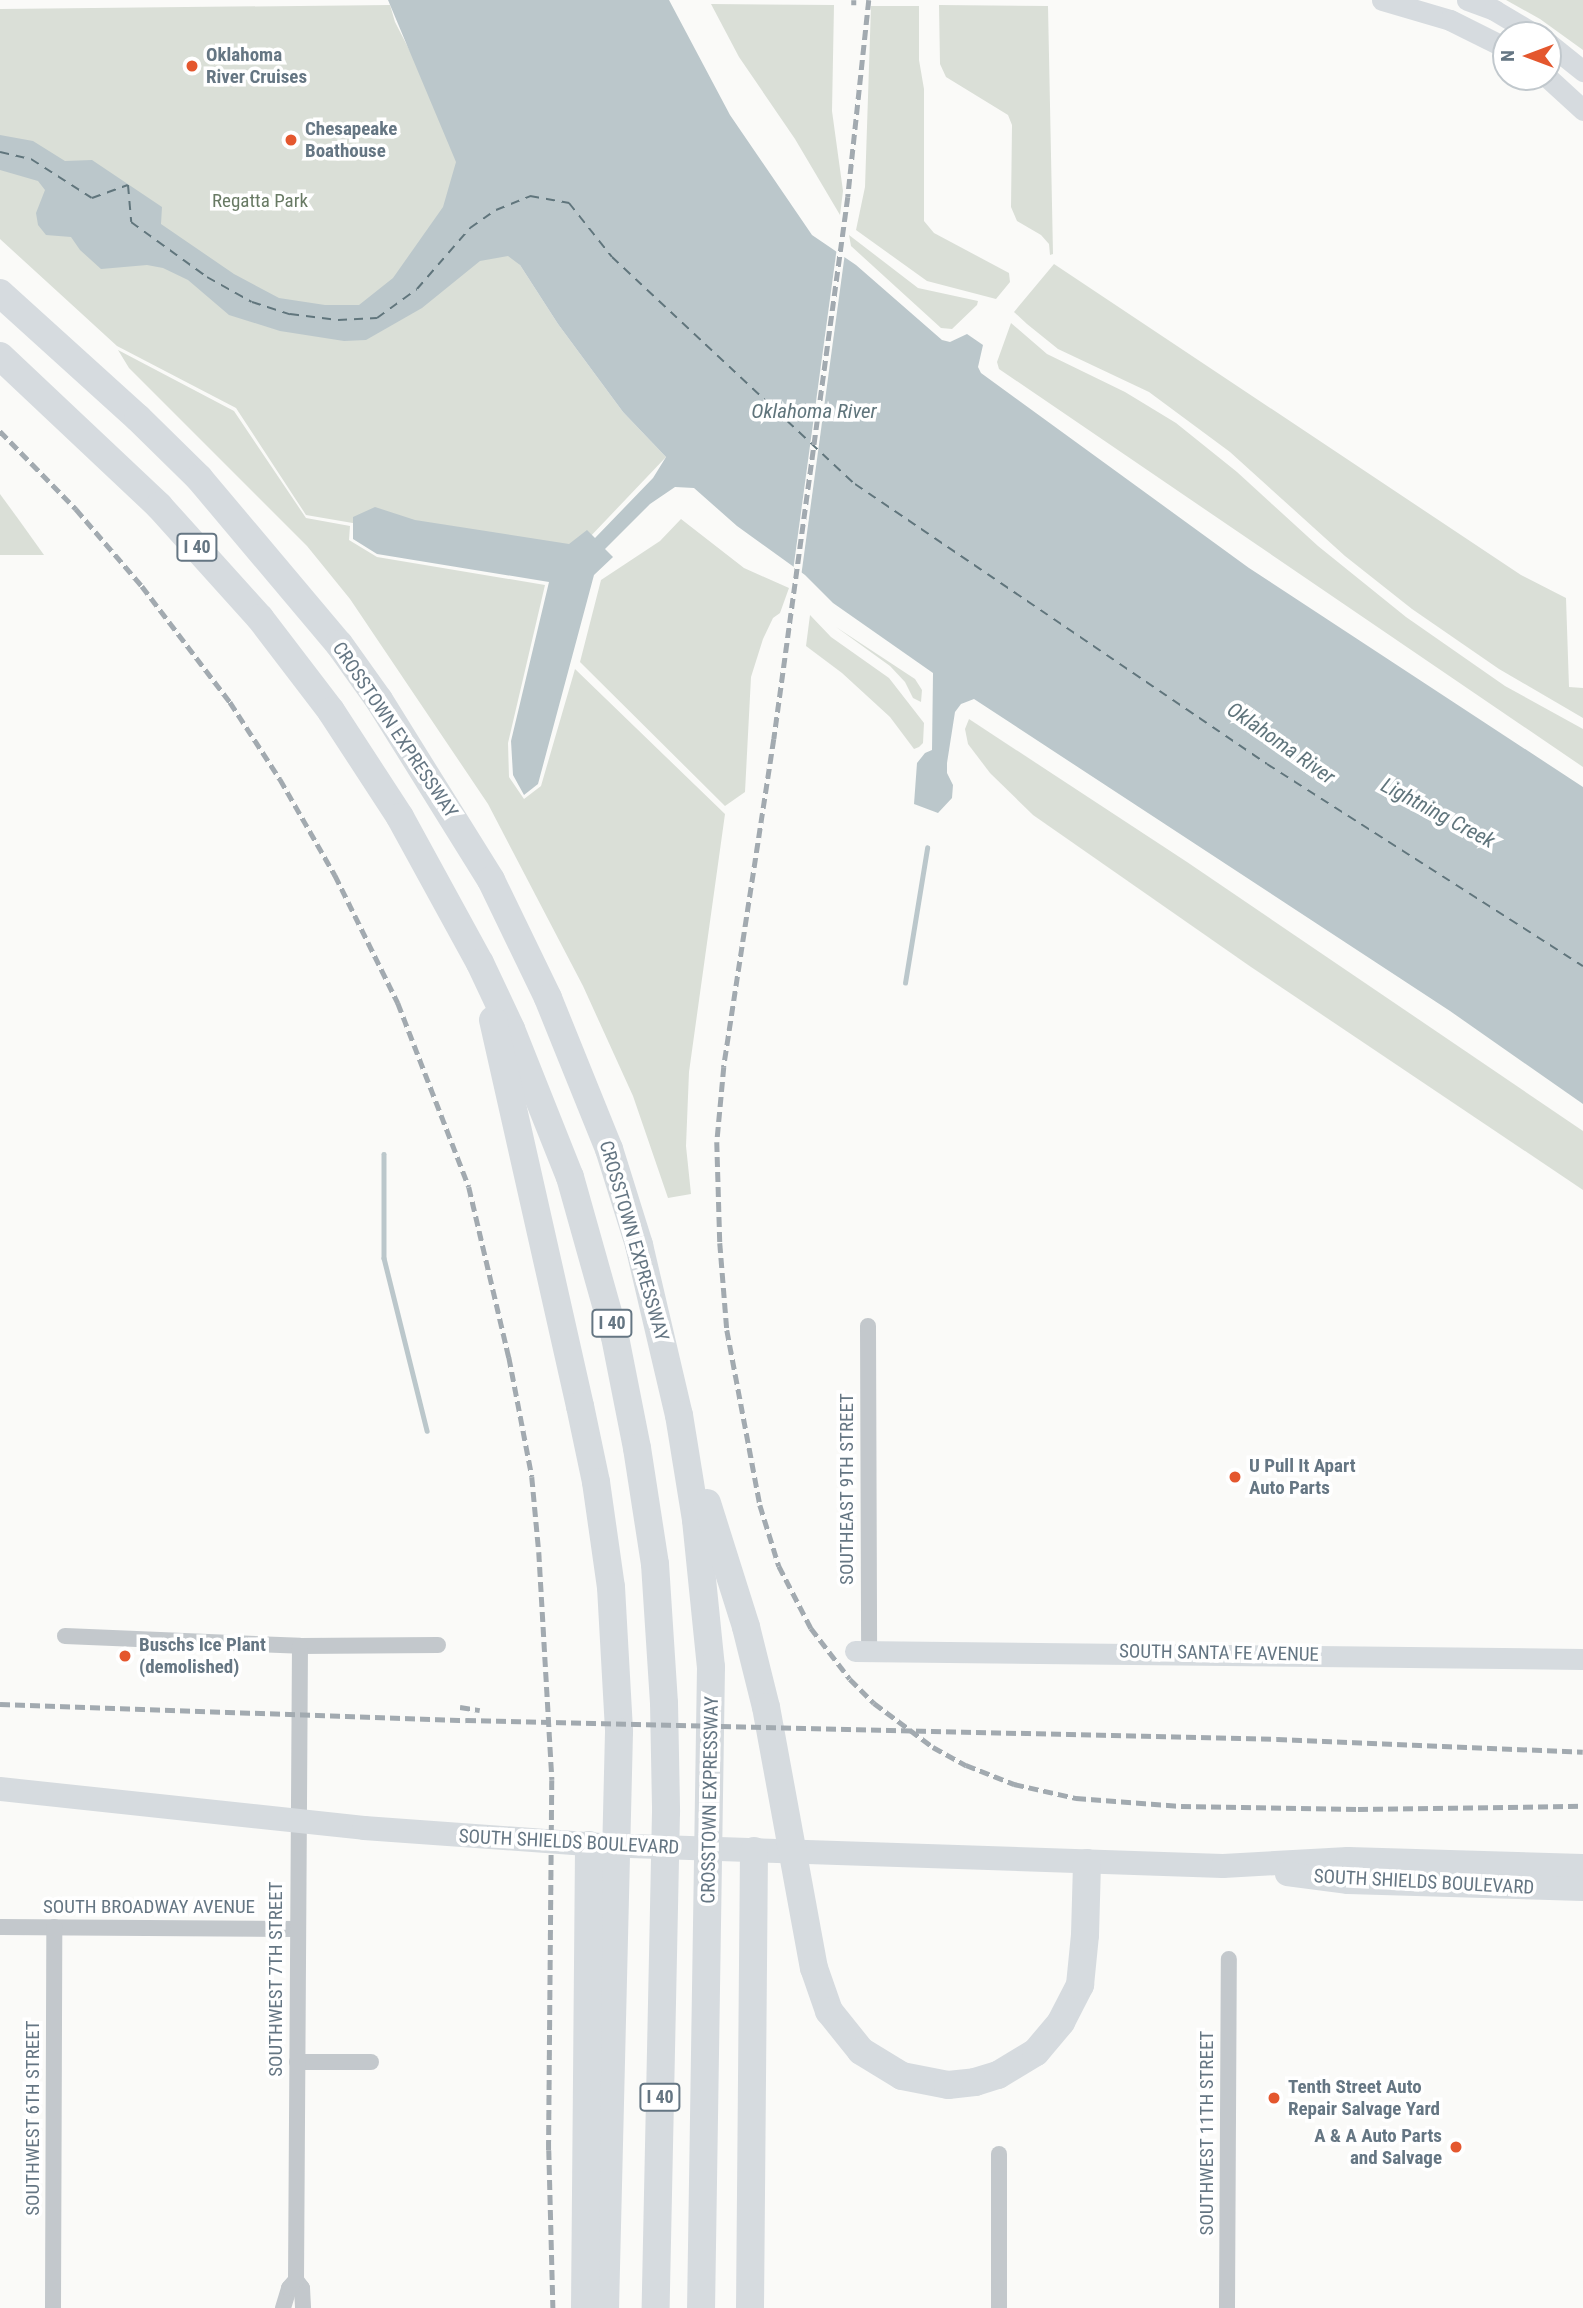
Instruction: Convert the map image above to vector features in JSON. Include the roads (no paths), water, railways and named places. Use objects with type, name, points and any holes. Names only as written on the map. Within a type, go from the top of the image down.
[{"type":"highway","name":"CROSSTOWN EXPRESSWAY","points":[[0,293],[138,418],[199,478],[261,547],[339,644],[411,748],[491,880],[548,998],[609,1149],[639,1245],[679,1415],[696,1520],[711,1667],[701,2308]]},
{"type":"highway","name":"I 40","points":[[0,356],[159,506],[260,618],[331,711],[393,806],[480,963],[551,1125],[601,1279],[637,1448],[655,1564],[664,1703],[666,1812],[656,2308]]},
{"type":"highway","points":[[480,963],[596,1482],[611,1587],[619,1732],[606,2308]]},
{"type":"highway","points":[[679,1415],[756,1667],[814,1968],[829,2011],[843,2033],[881,2067],[902,2077],[937,2084],[975,2082],[998,2075],[1036,2052],[1062,2022],[1080,1985],[1085,1935],[1087,1863]]},
{"type":"highway","points":[[584,2308],[594,1845]]},
{"type":"highway","points":[[750,2308],[754,1851]]},
{"type":"main road","name":"SOUTH SHIELDS BOULEVARD","points":[[0,1789],[364,1828],[594,1845],[1223,1866],[1348,1859],[1583,1866]]},
{"type":"main road","name":"SOUTH SHIELDS BOULEVARD","points":[[1223,1866],[1348,1882],[1583,1889]]},
{"type":"street","points":[[1382,0],[1450,20],[1492,41]]},
{"type":"street","points":[[1468,0],[1512,21]]},
{"type":"street","points":[[1562,54],[1583,71]]},
{"type":"street","points":[[1562,91],[1583,110]]},
{"type":"street","name":"SOUTHEAST 9TH STREET","points":[[862,1652],[868,1326]]},
{"type":"street","points":[[65,1636],[300,1646],[438,1645]]},
{"type":"street","name":"SOUTHWEST 7TH STREET","points":[[283,2308],[289,2288],[296,2280],[300,1646]]},
{"type":"street","name":"SOUTH SANTA FE AVENUE","points":[[862,1652],[1139,1652],[1583,1659]]},
{"type":"street","name":"SOUTH BROADWAY AVENUE","points":[[0,1927],[298,1928]]},
{"type":"street","name":"SOUTHWEST 6TH STREET","points":[[54,1927],[54,2308]]},
{"type":"street","name":"SOUTHWEST 11TH STREET","points":[[1227,2308],[1229,1959]]},
{"type":"street","points":[[297,2062],[371,2062]]},
{"type":"street","points":[[999,2154],[999,2308]]},
{"type":"street","points":[[296,2280],[302,2288],[303,2308]]},
{"type":"water","name":"Oklahoma River","points":[[388,0],[669,0],[730,115],[812,235],[856,265],[942,340],[950,342],[967,334],[983,345],[978,367],[981,373],[1249,568],[1583,787],[1583,1104],[1450,1011],[974,699],[961,704],[955,712],[947,763],[947,773],[953,785],[952,798],[938,813],[914,804],[917,763],[925,753],[932,750],[933,673],[833,603],[805,575],[737,526],[694,488],[675,487],[650,504],[605,549],[613,557],[594,575],[538,784],[524,795],[513,775],[511,741],[549,582],[377,554],[353,539],[353,517],[375,507],[415,520],[569,544],[587,530],[595,538],[653,478],[666,457],[623,412],[558,324],[520,265],[508,256],[480,261],[422,308],[366,340],[344,341],[280,331],[229,315],[188,280],[163,268],[147,265],[101,269],[80,250],[71,237],[46,235],[38,225],[36,213],[45,190],[38,181],[0,170],[0,135],[33,141],[65,161],[92,160],[162,207],[161,224],[234,274],[279,298],[325,305],[359,305],[393,278],[443,207],[456,162]]},
{"type":"waterway","points":[[905,983],[927,848]]},
{"type":"waterway","points":[[384,1154],[384,1258],[427,1431]]},
{"type":"railway","points":[[854,0],[854,5]]},
{"type":"railway","points":[[869,0],[848,197],[774,739],[724,1067],[717,1142],[720,1243],[727,1330],[760,1505],[779,1566],[811,1628],[850,1679],[874,1703],[933,1747],[966,1765],[1014,1784],[1076,1798],[1181,1806],[1358,1809],[1583,1806]]},
{"type":"railway","points":[[0,431],[76,509],[142,586],[230,702],[280,779],[335,875],[398,1003],[469,1187],[509,1357],[532,1477],[539,1552],[552,1780],[549,2150],[553,2308]]},
{"type":"railway","points":[[0,1704],[466,1720],[1277,1739],[1583,1752]]},
{"type":"railway","points":[[460,1707],[480,1710]]},
{"type":"place","name":"Oklahoma River Cruises","points":[[192,66]]},
{"type":"place","name":"Chesapeake Boathouse","points":[[291,140]]},
{"type":"place","name":"U Pull It Apart Auto Parts","points":[[1235,1477]]},
{"type":"place","name":"Buschs Ice Plant (demolished)","points":[[125,1656]]},
{"type":"place","name":"Tenth Street Auto Repair Salvage Yard","points":[[1274,2098]]},
{"type":"place","name":"A & A Auto Parts and Salvage","points":[[1456,2147]]},
{"type":"park label","name":"Regatta Park","points":[[260,201]]},
{"type":"water label","name":"Lightning Creek","points":[[1438,813]]}]
